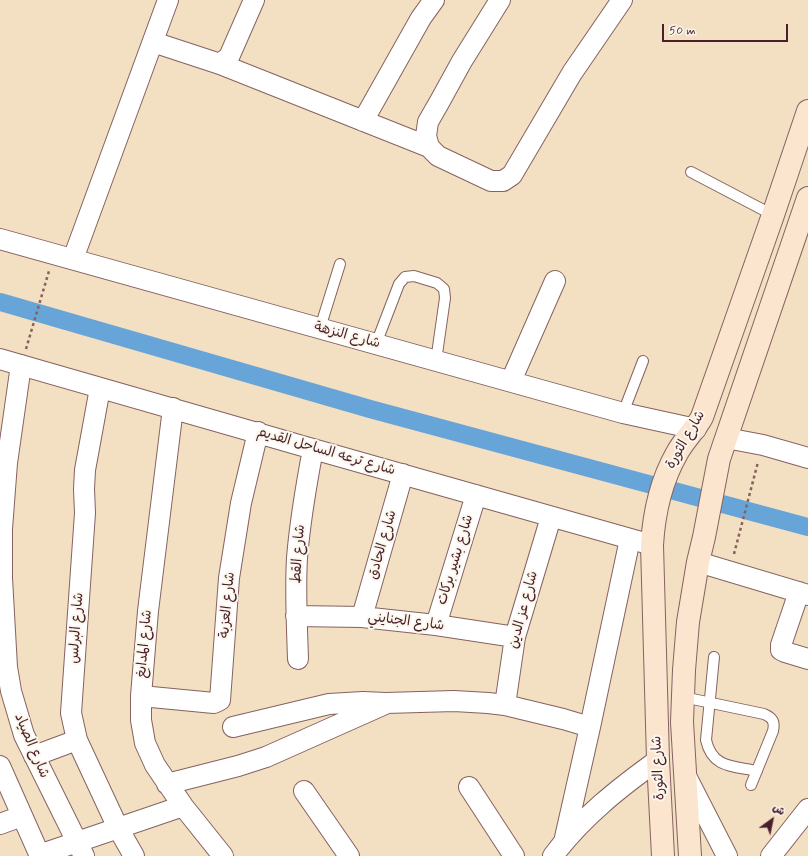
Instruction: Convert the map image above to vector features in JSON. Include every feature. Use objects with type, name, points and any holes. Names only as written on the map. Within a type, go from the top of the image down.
[{"type":"main road","name":"شارع الثورة","points":[[663,856],[658,760],[652,545],[654,521],[662,487],[670,467],[678,451],[696,429],[702,417],[808,111]]},
{"type":"main road","name":"شارع الثورة","points":[[690,856],[682,722],[688,622],[698,562],[719,459],[808,198]]},
{"type":"street","points":[[73,259],[168,0]]},
{"type":"street","points":[[220,64],[229,57],[254,0]]},
{"type":"street","points":[[363,121],[421,18],[434,0]]},
{"type":"street","points":[[500,0],[462,61],[428,122],[426,136],[430,147],[438,156],[491,181],[503,181],[512,175],[572,73],[622,0]]},
{"type":"street","points":[[153,42],[220,64],[430,147]]},
{"type":"street","name":"شارع النزهة","points":[[0,239],[623,413],[696,429]]},
{"type":"street","points":[[511,381],[555,281]]},
{"type":"street","name":"شارع ترعه الساحل القديم","points":[[0,358],[100,388],[652,545]]},
{"type":"street","name":"شارع الصياد","points":[[21,365],[3,462],[3,649],[11,691],[24,735],[81,849]]},
{"type":"street","name":"شارع البرلس","points":[[100,388],[85,470],[85,513],[71,712],[77,740],[118,828],[134,856]]},
{"type":"street","name":"شارع المدابغ","points":[[173,408],[148,611],[141,696],[141,720],[145,743],[155,765],[183,806],[223,856]]},
{"type":"street","name":"شارع العزبة","points":[[141,696],[214,703],[220,700],[229,578],[241,503],[258,432]]},
{"type":"street","points":[[726,438],[763,445],[808,458]]},
{"type":"street","name":"شارع القط","points":[[298,659],[296,616],[297,560],[303,504],[314,449]]},
{"type":"street","name":"شارع الحادق","points":[[362,617],[403,474]]},
{"type":"street","name":"شارع بشير بركات","points":[[436,625],[476,495]]},
{"type":"street","name":"شارع عز الدين","points":[[505,705],[515,637],[551,517]]},
{"type":"street","points":[[558,849],[590,727],[630,539]]},
{"type":"street","points":[[698,562],[803,594],[781,645],[781,650],[808,659]]},
{"type":"street","name":"شارع الجنايني","points":[[296,616],[362,617],[436,625],[515,637]]},
{"type":"street","points":[[233,727],[329,704],[362,702],[386,703],[454,701],[505,705],[590,727]]},
{"type":"street","points":[[168,784],[238,766],[266,757],[386,703]]},
{"type":"street","points":[[34,756],[77,740]]},
{"type":"street","points":[[558,849],[593,811],[624,784],[658,760]]},
{"type":"street","points":[[0,766],[39,855],[81,849],[118,828],[183,806]]},
{"type":"street","points":[[686,776],[727,856]]},
{"type":"street","points":[[470,787],[514,856]]},
{"type":"street","points":[[304,791],[349,856]]},
{"type":"street","points":[[771,856],[808,809]]},
{"type":"street","points":[[0,824],[22,816]]},
{"type":"lane","points":[[690,172],[773,215]]},
{"type":"lane","points":[[320,328],[340,264]]},
{"type":"lane","points":[[376,344],[399,284],[405,278],[414,276],[437,283],[444,289],[445,298],[436,361]]},
{"type":"lane","points":[[623,413],[643,362]]},
{"type":"lane","points":[[714,657],[706,740],[708,750],[714,759],[724,764],[757,771]]},
{"type":"lane","points":[[683,697],[764,714],[771,717],[775,724],[774,731],[751,785]]},
{"type":"path","points":[[31,332],[45,286]]},
{"type":"path","points":[[737,542],[758,462]]},
{"type":"waterway","points":[[0,302],[370,409],[808,527]]}]
